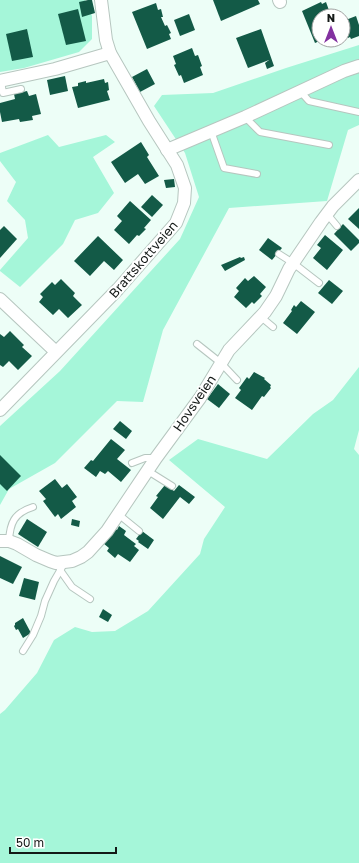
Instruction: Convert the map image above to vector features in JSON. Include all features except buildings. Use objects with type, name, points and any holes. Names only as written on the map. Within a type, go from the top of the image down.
[{"type":"street","name":"Brattskottveien","points":[[0,410],[118,288],[176,223],[184,203],[185,188],[177,165],[134,96],[110,53],[106,40],[101,0]]},
{"type":"street","points":[[0,81],[55,69],[110,53]]},
{"type":"street","points":[[167,150],[244,117],[344,71],[359,66]]},
{"type":"street","name":"Hovsveien","points":[[5,541],[17,544],[50,562],[63,566],[88,552],[106,531],[156,458],[200,398],[229,350],[261,317],[276,296],[293,263],[327,214],[359,180]]},
{"type":"street","points":[[0,299],[56,352]]},
{"type":"lane","points":[[344,71],[359,73]]},
{"type":"lane","points":[[0,81],[3,93],[21,89]]},
{"type":"lane","points":[[300,91],[309,101],[359,112]]},
{"type":"lane","points":[[244,117],[260,132],[329,145]]},
{"type":"lane","points":[[211,130],[224,168],[257,174]]},
{"type":"lane","points":[[327,214],[337,226]]},
{"type":"lane","points":[[279,254],[318,283]]},
{"type":"lane","points":[[261,317],[272,327]]},
{"type":"lane","points":[[197,344],[221,363],[236,380]]},
{"type":"lane","points":[[132,463],[145,458],[156,458]]},
{"type":"lane","points":[[148,471],[172,486]]},
{"type":"lane","points":[[5,541],[16,517],[27,509],[33,507]]},
{"type":"lane","points":[[118,514],[139,530]]},
{"type":"lane","points":[[63,566],[72,587],[90,599]]},
{"type":"lane","points":[[23,651],[33,635],[41,616],[45,601],[63,566]]},
{"type":"green space","points":[[0,0],[85,0],[92,16],[92,39],[79,52],[24,68],[0,72]]},
{"type":"green space","points":[[359,45],[359,125],[348,130],[327,201],[229,208],[163,330],[143,402],[117,401],[55,463],[9,489],[0,505],[0,426],[60,371],[180,239],[199,197],[185,153],[154,106],[162,95],[213,93]]},
{"type":"green space","points":[[48,135],[59,147],[106,135],[115,142],[93,157],[114,193],[98,213],[75,220],[63,244],[20,287],[0,271],[28,238],[25,220],[7,201],[16,182],[0,161],[0,153]]},
{"type":"green space","points":[[359,367],[359,430],[354,449],[359,455],[359,863],[0,863],[0,714],[37,673],[54,640],[75,627],[92,632],[115,631],[148,611],[200,554],[204,539],[225,507],[169,460],[198,439],[267,459],[313,414],[333,400]]}]
